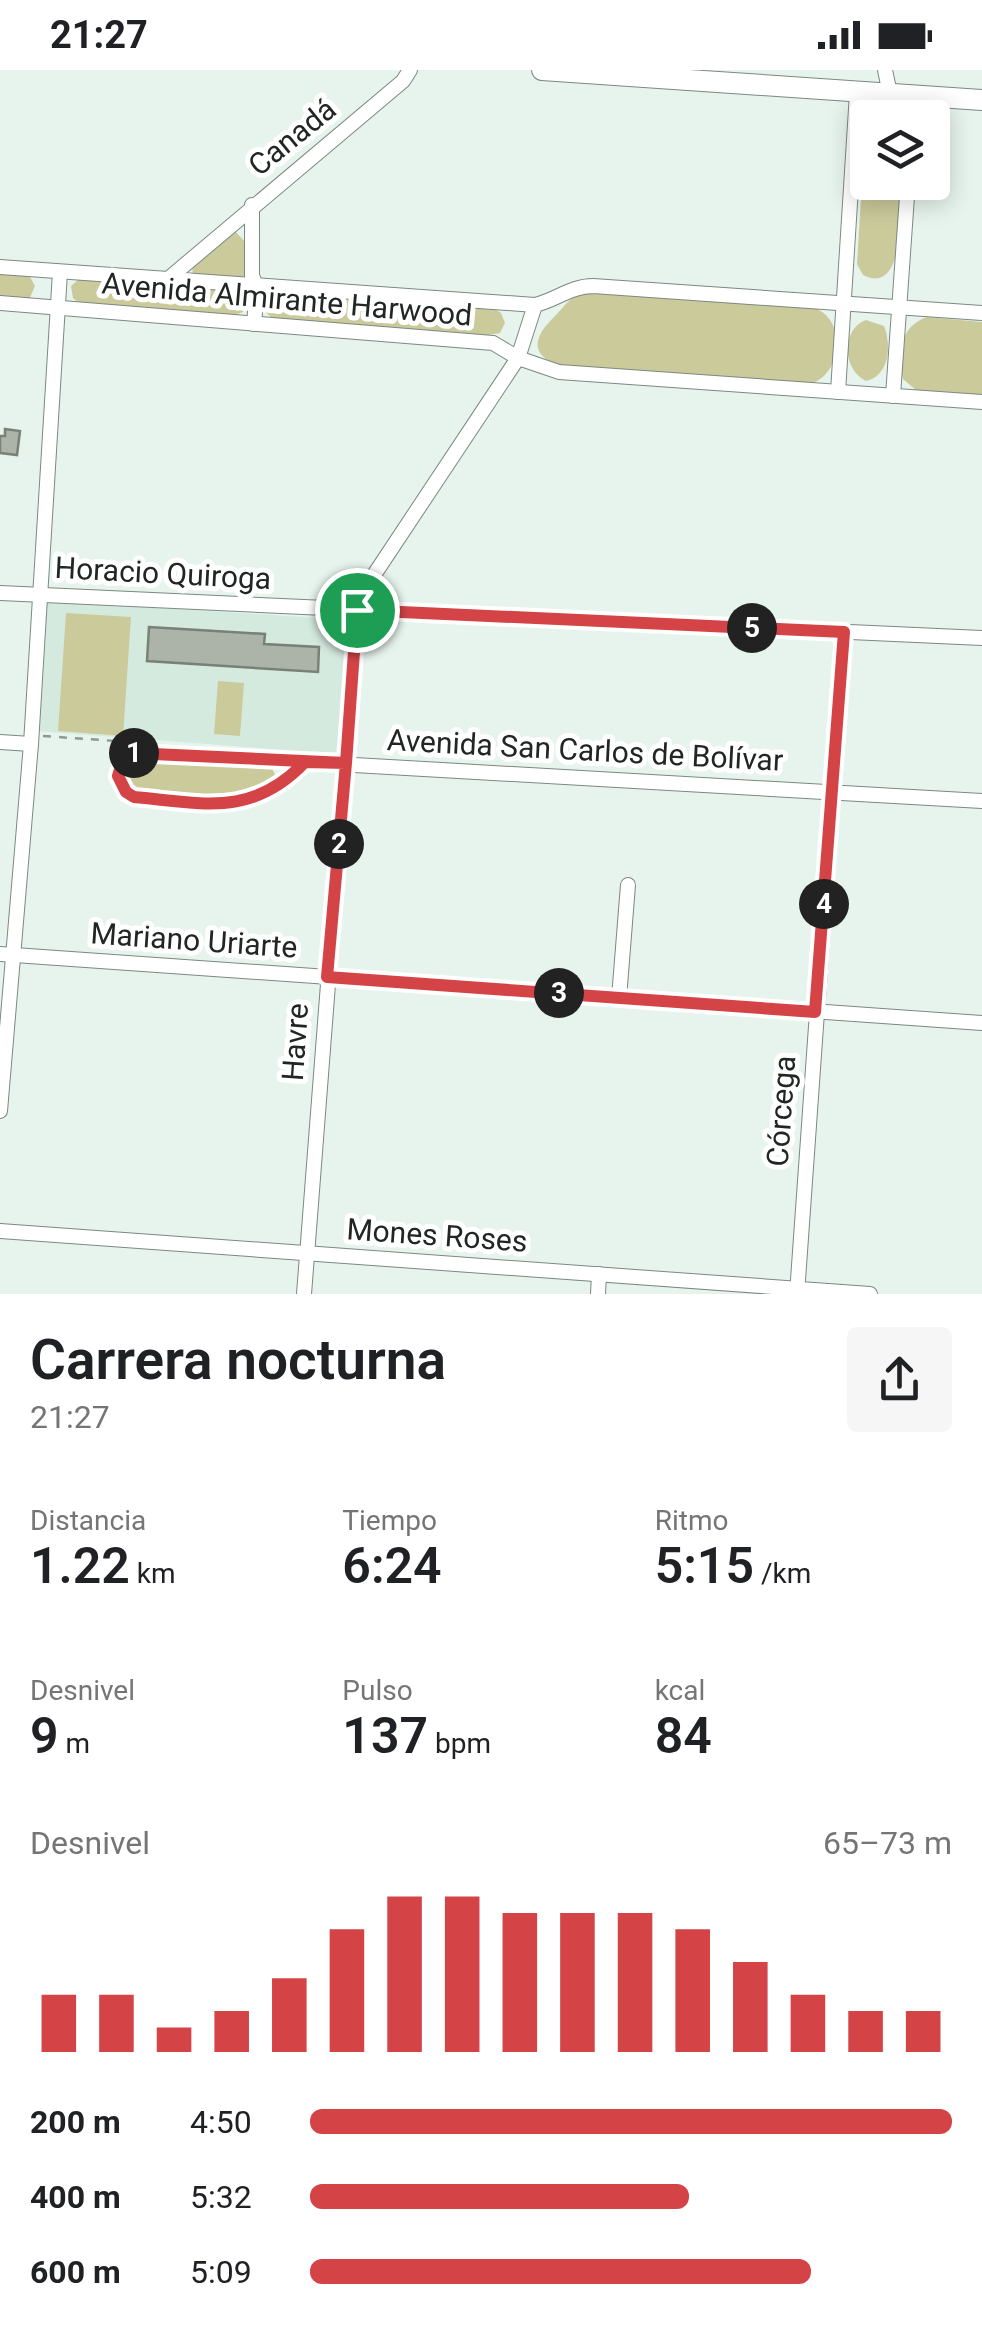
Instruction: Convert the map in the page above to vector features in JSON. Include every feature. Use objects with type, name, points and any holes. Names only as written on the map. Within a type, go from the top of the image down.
[{"type":"main road","points":[[542,70],[982,100]]},
{"type":"street","name":"Canadá","points":[[168,279],[403,82],[410,70]]},
{"type":"street","points":[[884,70],[890,94]]},
{"type":"street","points":[[838,392],[856,93]]},
{"type":"street","points":[[914,100],[915,94]]},
{"type":"street","points":[[893,396],[907,200]]},
{"type":"street","name":"Canadá","points":[[252,205],[254,324]]},
{"type":"street","name":"Avenida Almirante Harwood","points":[[0,267],[535,304],[553,300],[576,286],[982,314]]},
{"type":"street","points":[[0,1112],[6,955],[31,740],[60,272]]},
{"type":"street","name":"Avenida Almirante Harwood","points":[[0,304],[493,343],[518,358],[559,372],[982,402]]},
{"type":"street","name":"Havre","points":[[304,1294],[357,610],[368,584],[518,358],[535,304]]},
{"type":"street","name":"Horacio Quiroga","points":[[0,592],[982,638]]},
{"type":"street","name":"Córcega","points":[[797,1291],[844,632]]},
{"type":"street","points":[[0,742],[31,740]]},
{"type":"street","name":"Avenida San Carlos de Bolívar","points":[[305,762],[292,775],[252,798],[222,805],[134,797],[126,792],[118,776],[123,759],[132,753],[346,763],[982,801]]},
{"type":"street","points":[[619,998],[628,885]]},
{"type":"street","name":"Mariano Uriarte","points":[[6,955],[982,1023]]},
{"type":"street","name":"Mones Roses","points":[[0,1231],[870,1294]]},
{"type":"street","points":[[598,1294],[599,1274]]},
{"type":"path","points":[[31,740],[116,741]]},
{"type":"shaded area","points":[[44,600],[349,620],[336,754],[36,731]]},
{"type":"green space","points":[[861,200],[901,200],[898,246],[887,273],[877,278],[863,275],[857,264]]},
{"type":"green space","points":[[235,231],[245,242],[247,277],[193,274],[192,267]]},
{"type":"green space","points":[[0,272],[30,277],[35,286],[29,300],[0,299]]},
{"type":"green space","points":[[79,279],[238,290],[247,298],[243,312],[235,315],[79,303],[73,298],[71,286]]},
{"type":"green space","points":[[585,292],[817,309],[833,325],[837,347],[830,369],[813,383],[568,367],[547,360],[538,349],[540,334],[568,302]]},
{"type":"green space","points":[[265,295],[496,310],[505,323],[500,333],[488,335],[272,318],[261,308]]},
{"type":"green space","points":[[927,317],[982,322],[982,397],[917,391],[903,379],[900,360],[906,334]]},
{"type":"green space","points":[[866,320],[884,326],[888,351],[880,373],[866,381],[852,368],[848,350],[852,332]]},
{"type":"green space","points":[[66,613],[131,617],[123,736],[58,731]]},
{"type":"green space","points":[[218,681],[244,683],[240,736],[214,734]]},
{"type":"green space","points":[[133,759],[271,766],[276,777],[264,788],[230,798],[135,795],[122,772]]},
{"type":"building","points":[[5,429],[20,431],[17,455],[0,453],[0,436],[5,436]]},
{"type":"building","points":[[149,627],[265,634],[264,644],[319,647],[318,672],[147,661]]},
{"type":"route","points":[[357,610],[346,763],[132,753],[123,759],[118,776],[126,792],[134,797],[222,805],[252,798],[292,775],[305,762],[346,763],[327,977],[815,1012],[844,632],[357,610]]}]
